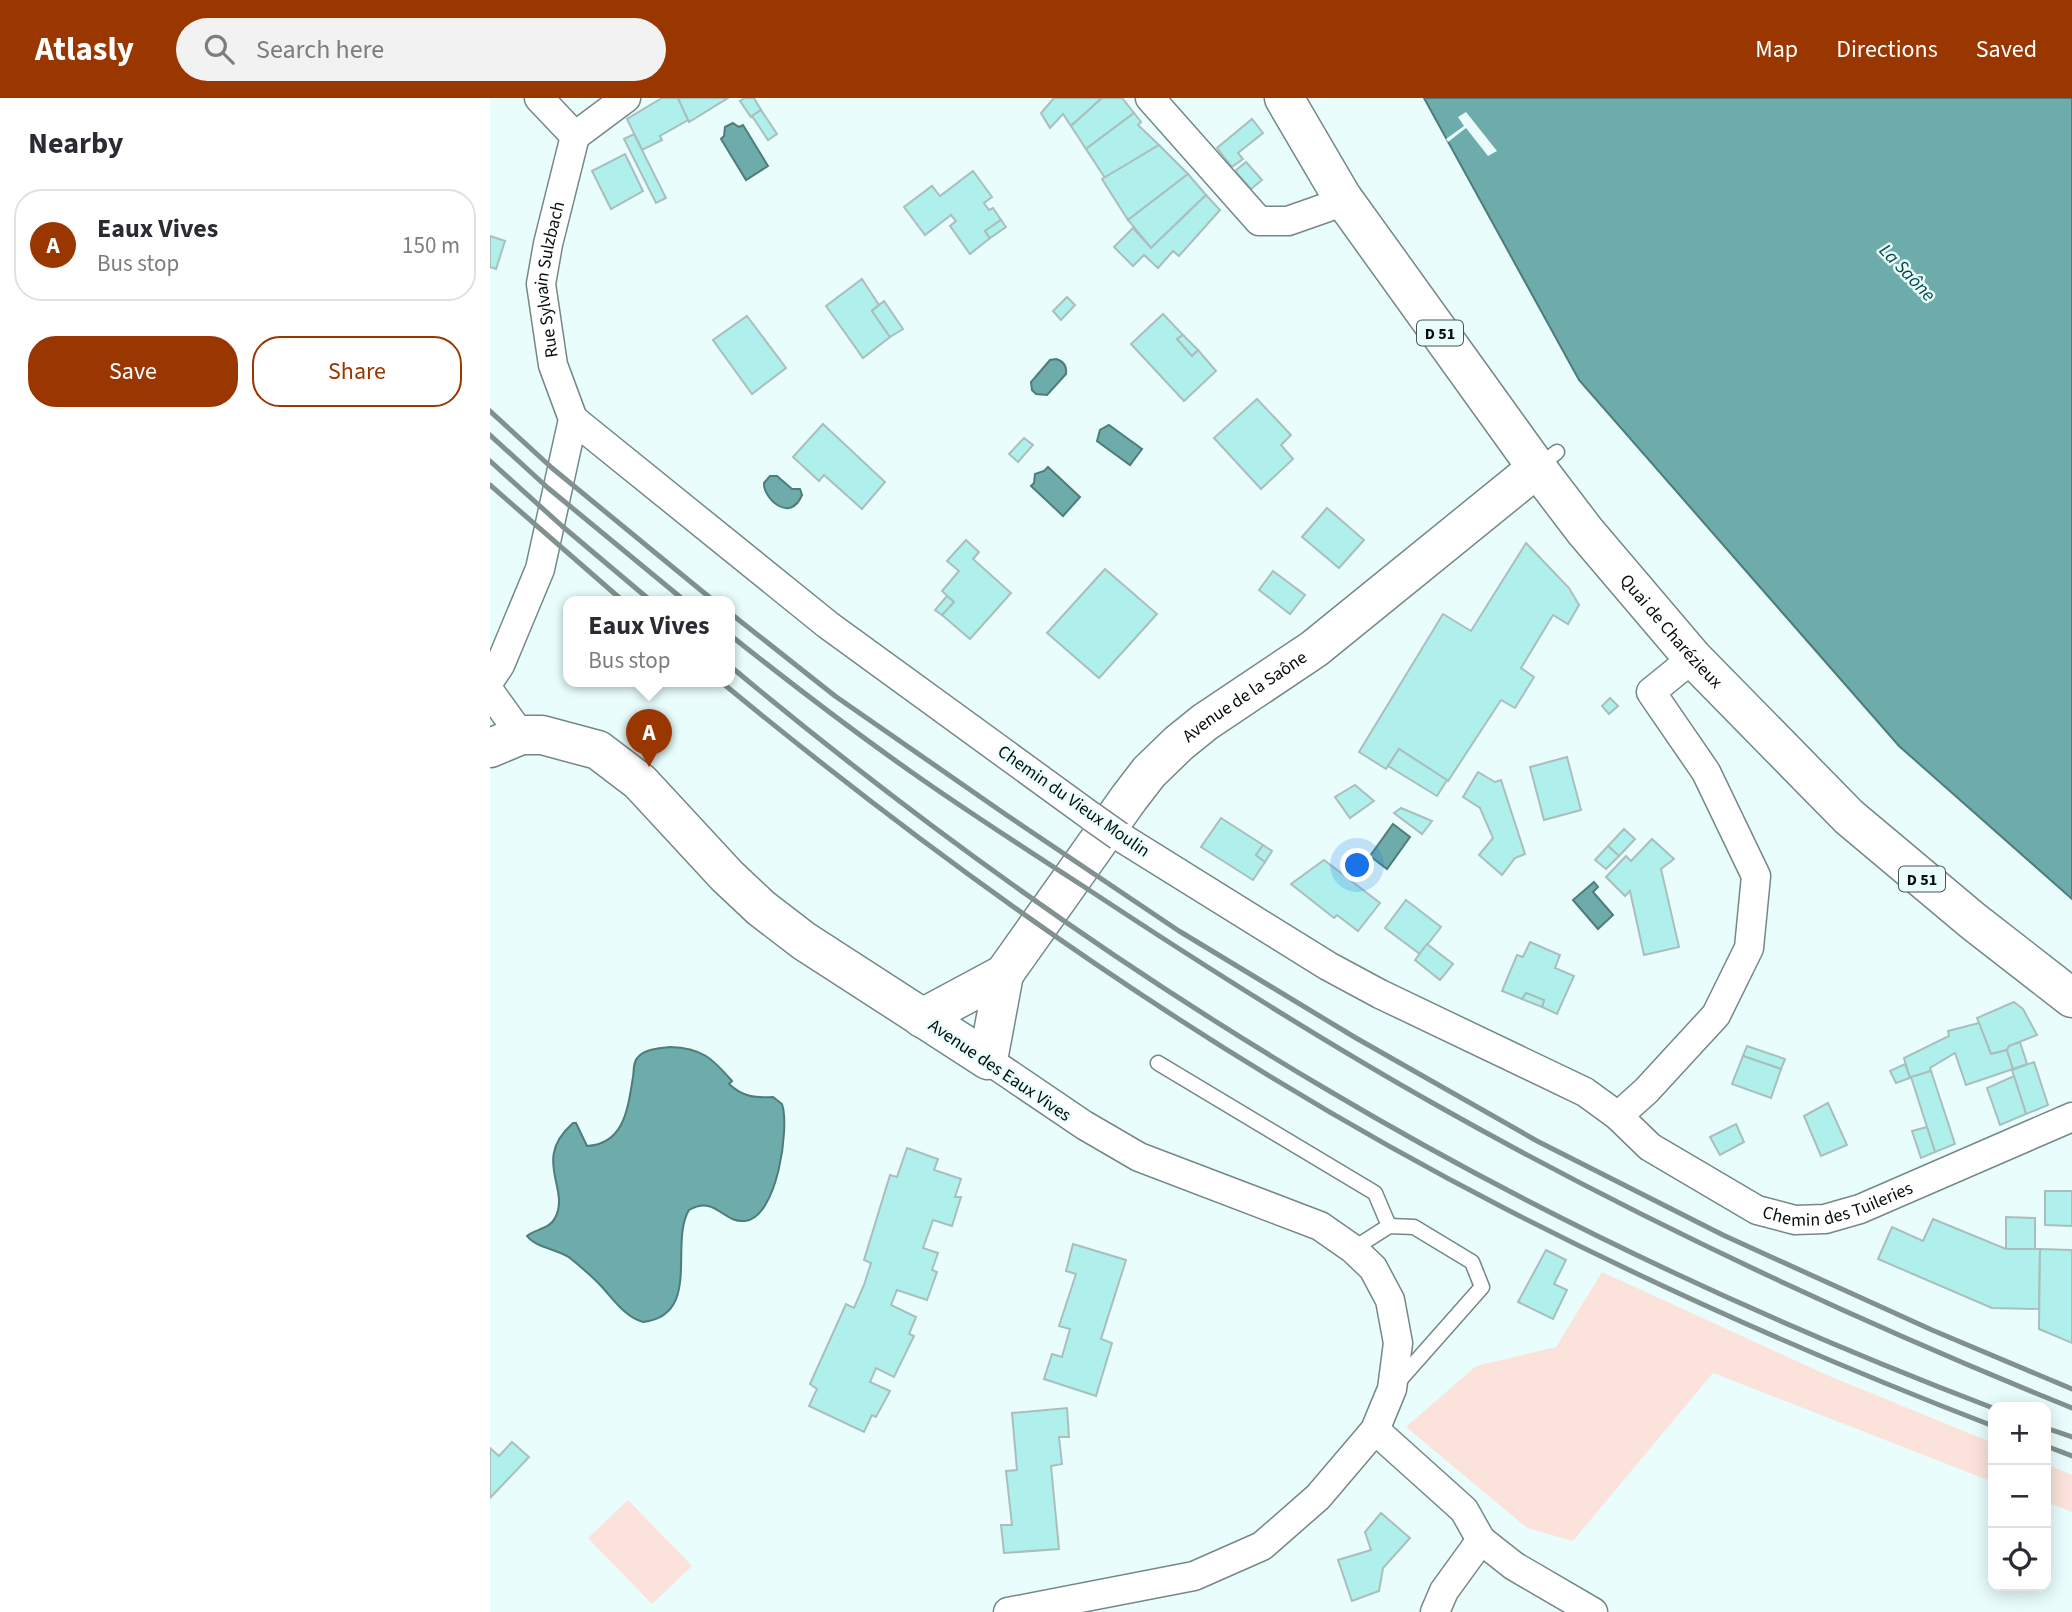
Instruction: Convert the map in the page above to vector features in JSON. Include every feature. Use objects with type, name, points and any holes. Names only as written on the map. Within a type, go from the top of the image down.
[{"type":"main road","name":"D 51","points":[[1284,98],[1342,197]]},
{"type":"main road","name":"Quai de Charézieux","points":[[1342,197],[1547,460],[1585,531],[1693,657],[1849,817],[1973,921],[2072,998]]},
{"type":"main road","name":"Avenue de la Saône","points":[[988,1060],[1004,974],[1149,772],[1205,722],[1314,649],[1547,460]]},
{"type":"main road","name":"Avenue des Eaux Vives","points":[[505,741],[542,735],[598,750],[640,782],[727,876],[761,908],[804,941],[988,1060]]},
{"type":"main road","name":"Avenue de la Saône","points":[[922,1018],[1004,974]]},
{"type":"street","points":[[539,98],[575,136],[626,98]]},
{"type":"street","points":[[1150,98],[1259,221],[1288,221],[1328,207],[1342,197]]},
{"type":"street","name":"Rue Sylvain Sulzbach","points":[[573,419],[553,365],[541,284],[548,244],[575,136]]},
{"type":"street","points":[[490,680],[500,664],[540,569],[573,419]]},
{"type":"street","name":"Chemin du Vieux Moulin","points":[[573,419],[828,625],[1119,836],[1328,965],[1434,1022],[1585,1092],[1618,1115]]},
{"type":"street","points":[[1618,1115],[1646,1091],[1716,1014],[1749,948],[1756,876],[1706,772],[1651,692],[1693,657]]},
{"type":"street","points":[[490,692],[505,741]]},
{"type":"street","name":"Avenue des Eaux Vives","points":[[988,1060],[1084,1125],[1139,1157],[1320,1226],[1353,1249],[1373,1268],[1390,1300],[1398,1342],[1392,1389],[1375,1430],[1318,1497],[1262,1546],[1194,1577],[1007,1612]]},
{"type":"street","name":"Chemin des Tuileries","points":[[1618,1115],[1650,1147],[1757,1210],[1795,1220],[1825,1219],[1860,1209],[2072,1116]]},
{"type":"street","points":[[1375,1430],[1464,1510],[1481,1540],[1514,1566],[1593,1612]]},
{"type":"street","points":[[1435,1612],[1444,1591],[1481,1540]]},
{"type":"lane","points":[[1157,1063],[1375,1193],[1389,1226]]},
{"type":"lane","points":[[1353,1249],[1389,1226],[1413,1227],[1472,1262],[1482,1287],[1392,1389]]},
{"type":"shaded area","points":[[1602,1272],[1827,1375],[1988,1441],[1988,1480],[1713,1373],[1573,1541],[1527,1528],[1406,1427],[1476,1366],[1556,1347]]},
{"type":"shaded area","points":[[2051,1466],[2072,1475],[2072,1512],[2051,1504]]},
{"type":"shaded area","points":[[628,1500],[692,1566],[652,1604],[588,1538]]},
{"type":"water","name":"La Saône","points":[[1424,98],[2072,98],[2072,899],[1899,746],[1579,380]]},
{"type":"water","points":[[733,123],[739,127],[743,125],[768,166],[746,180],[721,139],[725,127]]},
{"type":"water","points":[[1056,359],[1064,364],[1066,374],[1047,395],[1036,394],[1032,390],[1031,382],[1050,360]]},
{"type":"water","points":[[1109,425],[1142,449],[1130,465],[1097,441],[1100,430]]},
{"type":"water","points":[[1048,467],[1080,497],[1063,516],[1031,486],[1035,474]]},
{"type":"water","points":[[770,476],[777,476],[792,489],[800,489],[802,495],[797,503],[784,508],[772,501],[764,483]]},
{"type":"water","points":[[1393,824],[1410,837],[1387,869],[1370,856]]},
{"type":"water","points":[[1594,882],[1598,887],[1593,892],[1613,915],[1598,929],[1573,900]]},
{"type":"water","points":[[670,1047],[690,1049],[706,1056],[725,1073],[732,1081],[729,1084],[739,1092],[755,1097],[773,1097],[782,1104],[784,1132],[773,1189],[756,1216],[745,1221],[730,1218],[713,1207],[698,1206],[689,1210],[684,1224],[678,1292],[672,1306],[661,1317],[643,1322],[625,1312],[570,1258],[536,1243],[527,1236],[553,1222],[559,1207],[553,1161],[561,1136],[576,1123],[587,1146],[610,1139],[617,1131],[626,1111],[637,1058],[649,1050]]},
{"type":"pier","points":[[1466,112],[1497,151],[1488,156],[1466,128],[1448,142],[1446,139],[1464,126],[1458,117]]},
{"type":"building","points":[[662,98],[678,98],[688,120],[660,136],[662,140],[642,150],[627,119]]},
{"type":"building","points":[[678,98],[728,98],[689,122]]},
{"type":"building","points":[[754,98],[761,110],[751,117],[740,101]]},
{"type":"building","points":[[1054,98],[1102,98],[1071,126],[1063,114],[1050,128],[1041,113]]},
{"type":"building","points":[[1102,98],[1122,98],[1134,113],[1086,149],[1071,126]]},
{"type":"building","points":[[761,110],[777,134],[768,140],[752,116]]},
{"type":"building","points":[[1134,113],[1141,122],[1138,125],[1159,145],[1105,178],[1086,149]]},
{"type":"building","points":[[1252,119],[1263,133],[1238,153],[1243,159],[1232,167],[1217,148]]},
{"type":"building","points":[[634,134],[666,198],[656,203],[624,139]]},
{"type":"building","points":[[1159,145],[1188,174],[1128,220],[1102,179]]},
{"type":"building","points":[[625,154],[643,191],[611,209],[592,171]]},
{"type":"building","points":[[1246,162],[1262,180],[1251,189],[1235,171]]},
{"type":"building","points":[[973,171],[992,197],[984,203],[989,210],[993,208],[1001,220],[985,231],[990,238],[970,254],[950,226],[956,221],[951,215],[925,235],[904,207],[932,186],[940,196]]},
{"type":"building","points":[[1188,174],[1206,195],[1151,248],[1128,220]]},
{"type":"building","points":[[1206,195],[1220,210],[1179,256],[1173,251],[1158,268],[1144,255],[1133,266],[1114,247],[1133,228],[1151,248]]},
{"type":"building","points":[[1001,220],[1006,227],[990,238],[985,231]]},
{"type":"building","points":[[490,236],[505,241],[496,269],[490,267]]},
{"type":"building","points":[[862,279],[879,305],[872,311],[890,337],[863,358],[826,306]]},
{"type":"building","points":[[1067,297],[1075,305],[1061,320],[1053,311]]},
{"type":"building","points":[[884,301],[903,329],[890,337],[872,311]]},
{"type":"building","points":[[1163,314],[1183,335],[1177,339],[1192,356],[1198,350],[1216,371],[1184,401],[1131,344]]},
{"type":"building","points":[[747,316],[786,368],[752,394],[713,340]]},
{"type":"building","points":[[1183,335],[1198,350],[1192,356],[1177,339]]},
{"type":"building","points":[[1257,399],[1291,435],[1281,445],[1293,459],[1261,489],[1214,438]]},
{"type":"building","points":[[823,424],[885,482],[862,509],[824,475],[819,481],[793,457]]},
{"type":"building","points":[[1024,438],[1033,445],[1018,462],[1009,454]]},
{"type":"building","points":[[1327,508],[1364,540],[1339,568],[1302,537]]},
{"type":"building","points":[[966,540],[979,552],[973,559],[1011,593],[970,639],[942,615],[954,602],[942,591],[959,571],[947,561]]},
{"type":"building","points":[[1526,543],[1569,588],[1579,605],[1568,624],[1553,615],[1521,668],[1534,677],[1515,708],[1501,700],[1448,781],[1399,749],[1386,769],[1359,752],[1443,614],[1471,631]]},
{"type":"building","points":[[1105,569],[1157,614],[1099,678],[1047,633]]},
{"type":"building","points":[[1273,571],[1305,595],[1290,614],[1259,590]]},
{"type":"building","points":[[947,596],[954,602],[942,615],[935,610]]},
{"type":"building","points":[[1610,698],[1618,706],[1609,714],[1602,706]]},
{"type":"building","points":[[1399,749],[1447,780],[1437,796],[1388,766]]},
{"type":"building","points":[[1567,757],[1581,810],[1544,820],[1530,767]]},
{"type":"building","points":[[1478,772],[1495,782],[1501,780],[1525,854],[1515,858],[1502,875],[1479,855],[1493,838],[1480,808],[1463,797]]},
{"type":"building","points":[[1355,785],[1374,801],[1350,818],[1335,797]]},
{"type":"building","points":[[1401,808],[1432,821],[1422,834],[1394,813]]},
{"type":"building","points":[[1221,818],[1263,845],[1256,855],[1265,862],[1253,880],[1201,847]]},
{"type":"building","points":[[1624,829],[1635,839],[1619,856],[1608,846]]},
{"type":"building","points":[[1652,839],[1674,859],[1661,869],[1679,947],[1644,955],[1630,891],[1625,896],[1606,877],[1626,856],[1631,861]]},
{"type":"building","points":[[1263,845],[1272,851],[1265,862],[1256,855]]},
{"type":"building","points":[[1608,846],[1619,856],[1606,869],[1595,860]]},
{"type":"building","points":[[1324,860],[1380,903],[1358,931],[1337,915],[1334,918],[1291,884]]},
{"type":"building","points":[[1406,900],[1441,927],[1420,954],[1385,928]]},
{"type":"building","points":[[1530,942],[1560,955],[1555,968],[1574,976],[1557,1014],[1542,1007],[1544,1000],[1526,993],[1522,999],[1502,991],[1517,955],[1523,957]]},
{"type":"building","points":[[1427,944],[1453,964],[1440,980],[1415,960]]},
{"type":"building","points":[[1526,993],[1544,1000],[1542,1007],[1522,999]]},
{"type":"building","points":[[2014,1002],[2023,1009],[2037,1035],[2009,1046],[2007,1050],[1991,1054],[1977,1018]]},
{"type":"building","points":[[1979,1023],[1991,1054],[2007,1050],[2013,1069],[1966,1085],[1955,1053],[1930,1068],[1931,1071],[1910,1078],[1904,1058],[1949,1036],[1948,1031]]},
{"type":"building","points":[[2020,1042],[2027,1064],[2013,1069],[2007,1050],[2009,1046]]},
{"type":"building","points":[[1747,1046],[1785,1059],[1781,1069],[1743,1056]]},
{"type":"building","points":[[1743,1056],[1781,1069],[1771,1098],[1732,1084]]},
{"type":"building","points":[[2034,1062],[2048,1105],[2026,1114],[2012,1070]]},
{"type":"building","points":[[1905,1064],[1910,1078],[1896,1083],[1890,1071]]},
{"type":"building","points":[[1931,1071],[1955,1144],[1935,1152],[1911,1077]]},
{"type":"building","points":[[2014,1076],[2026,1114],[2000,1125],[1987,1088]]},
{"type":"building","points":[[1828,1103],[1847,1145],[1821,1156],[1804,1116]]},
{"type":"building","points":[[1736,1124],[1744,1142],[1720,1155],[1710,1137]]},
{"type":"building","points":[[1927,1127],[1935,1152],[1921,1158],[1912,1131]]},
{"type":"building","points":[[907,1148],[938,1159],[934,1170],[961,1179],[955,1197],[961,1197],[952,1226],[933,1220],[923,1248],[938,1253],[932,1270],[937,1272],[927,1300],[897,1290],[891,1305],[916,1317],[909,1334],[914,1336],[894,1377],[876,1368],[870,1382],[890,1391],[876,1417],[872,1415],[864,1432],[809,1406],[817,1389],[810,1384],[846,1304],[854,1308],[864,1285],[871,1263],[864,1260],[890,1175],[897,1177]]},
{"type":"building","points":[[2045,1191],[2072,1191],[2072,1226],[2045,1225]]},
{"type":"building","points":[[2006,1217],[2035,1218],[2035,1249],[2006,1249]]},
{"type":"building","points":[[1933,1219],[2006,1249],[2040,1249],[2039,1309],[1992,1308],[1878,1259],[1892,1227],[1923,1241]]},
{"type":"building","points":[[1073,1244],[1126,1260],[1101,1339],[1112,1343],[1096,1396],[1044,1379],[1052,1354],[1062,1357],[1070,1329],[1059,1326],[1076,1274],[1066,1271]]},
{"type":"building","points":[[2040,1249],[2072,1250],[2072,1343],[2039,1329]]},
{"type":"building","points":[[1546,1250],[1566,1260],[1554,1284],[1567,1290],[1553,1319],[1518,1302]]},
{"type":"building","points":[[1067,1408],[1069,1437],[1059,1437],[1062,1464],[1051,1466],[1059,1549],[1004,1553],[1001,1525],[1012,1525],[1006,1471],[1017,1470],[1012,1413]]},
{"type":"building","points":[[512,1442],[529,1457],[490,1498],[490,1448],[499,1456]]},
{"type":"building","points":[[1381,1513],[1410,1538],[1383,1568],[1379,1591],[1352,1601],[1338,1560],[1371,1550],[1365,1532]]},
{"type":"railway","points":[[490,411],[552,468],[708,596]]},
{"type":"railway","points":[[490,435],[548,488],[679,596]]},
{"type":"railway","points":[[490,461],[645,596]]},
{"type":"railway","points":[[490,485],[617,596]]},
{"type":"railway","points":[[735,617],[835,696],[1005,814],[1179,931],[1356,1038],[1537,1141],[1723,1235],[1932,1330],[2072,1389]]},
{"type":"railway","points":[[735,639],[864,738],[976,816],[1216,972],[1393,1080],[1515,1148],[1671,1229],[1910,1340],[2072,1408]]},
{"type":"railway","points":[[735,670],[872,780],[1019,890],[1171,993],[1326,1089],[1487,1180],[1653,1263],[1822,1339],[1988,1406]]},
{"type":"railway","points":[[727,687],[905,827],[1001,898],[1098,966],[1297,1093],[1504,1208],[1624,1268],[1807,1351],[1988,1424]]},
{"type":"railway","points":[[2051,1430],[2072,1437]]},
{"type":"railway","points":[[2051,1448],[2072,1456]]},
{"type":"place","name":"Eaux Vives","points":[[649,767]]}]
